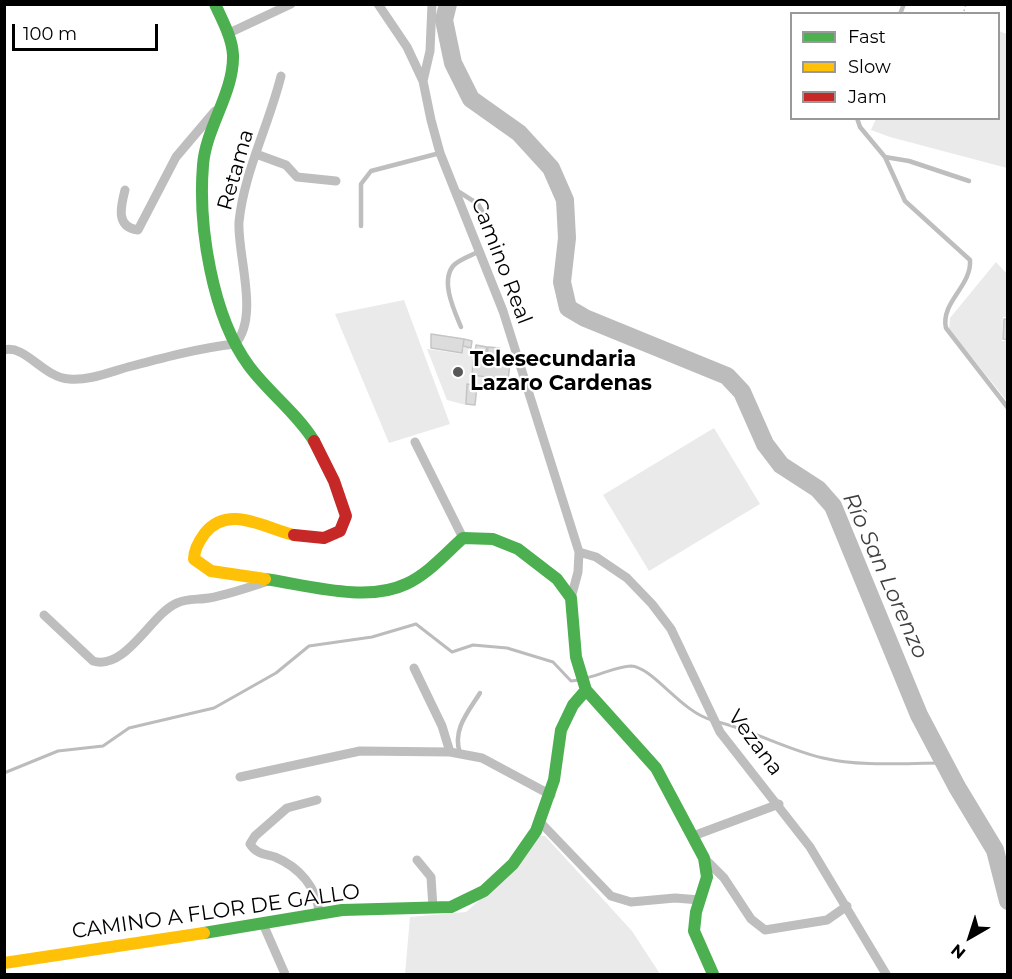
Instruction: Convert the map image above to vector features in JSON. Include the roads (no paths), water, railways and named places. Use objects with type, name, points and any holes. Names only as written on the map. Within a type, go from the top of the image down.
[{"type":"street","points":[[215,4],[233,56],[232,67],[215,111],[203,163],[206,228],[214,282],[224,322],[235,344],[255,374],[305,427],[329,469],[346,516],[340,531],[322,540],[299,537],[236,518],[219,518],[209,525],[195,548],[197,563],[211,572],[363,592],[385,591],[419,579],[463,538],[493,539],[518,549],[557,579],[571,598],[578,669],[585,687],[656,768],[704,858],[707,877],[694,932],[713,975]]},
{"type":"street","points":[[227,34],[291,4]]},
{"type":"street","points":[[378,4],[407,47],[423,81]]},
{"type":"street","name":"Camino Real","points":[[432,4],[430,51],[423,81],[440,153],[503,311],[579,552],[578,572],[571,598]]},
{"type":"street","name":"Retama","points":[[235,344],[243,330],[246,303],[239,224],[249,173],[281,76]]},
{"type":"street","points":[[125,190],[120,210],[121,220],[129,228],[138,230],[176,157],[215,111]]},
{"type":"street","points":[[256,154],[286,165],[297,177],[336,181]]},
{"type":"street","points":[[4,350],[20,350],[52,376],[68,380],[86,378],[181,352],[235,344]]},
{"type":"street","points":[[415,442],[463,538]]},
{"type":"street","name":"Vezana","points":[[579,552],[596,557],[619,572],[652,604],[675,637],[720,732],[779,804],[810,847],[886,975]]},
{"type":"street","points":[[44,615],[93,662],[99,663],[110,660],[133,646],[156,619],[176,603],[216,596],[276,579]]},
{"type":"street","points":[[414,668],[455,753]]},
{"type":"street","name":"CAMINO A FLOR DE GALLO","points":[[4,963],[263,924],[352,908],[451,907],[475,897],[512,865],[541,823],[551,795],[561,725],[566,712],[585,687]]},
{"type":"street","points":[[240,777],[360,751],[455,753],[494,763],[551,795]]},
{"type":"street","points":[[317,800],[287,808],[255,836],[250,844],[257,852],[276,858],[307,881],[317,894],[319,914]]},
{"type":"street","points":[[693,836],[779,804]]},
{"type":"street","points":[[541,823],[611,896],[631,902],[669,898],[700,900]]},
{"type":"street","points":[[704,858],[724,878],[752,919],[765,930],[827,920],[847,906]]},
{"type":"street","points":[[417,860],[431,877],[434,908]]},
{"type":"street","points":[[263,924],[285,975]]},
{"type":"lane","points":[[858,120],[860,127],[885,158],[905,201],[970,260],[968,277],[945,315],[946,328],[1008,408]]},
{"type":"lane","points":[[361,226],[362,184],[371,171],[440,153]]},
{"type":"lane","points":[[885,158],[909,161],[969,181]]},
{"type":"lane","points":[[454,189],[472,198],[485,216]]},
{"type":"lane","points":[[461,327],[451,302],[450,271],[453,265],[478,252]]},
{"type":"lane","points":[[455,753],[458,732],[480,693]]},
{"type":"waterway","name":"Río San Lorenzo","points":[[448,4],[444,20],[453,63],[471,99],[519,133],[551,168],[565,200],[567,238],[562,282],[568,308],[585,318],[727,376],[742,392],[765,444],[781,465],[818,489],[833,506],[919,715],[957,787],[995,850],[1008,901]]},
{"type":"waterway","points":[[4,773],[58,751],[103,746],[129,728],[214,708],[276,673],[309,646],[372,637],[416,624],[452,652],[473,645],[507,648],[553,662],[571,681],[579,680]]},
{"type":"waterway","points":[[586,678],[626,666],[640,668],[689,708],[712,720]]},
{"type":"waterway","points":[[718,722],[810,755],[838,761],[883,764],[944,763]]},
{"type":"place","name":"Telesecundaria Lazaro Cardenas","points":[[458,372]]}]
